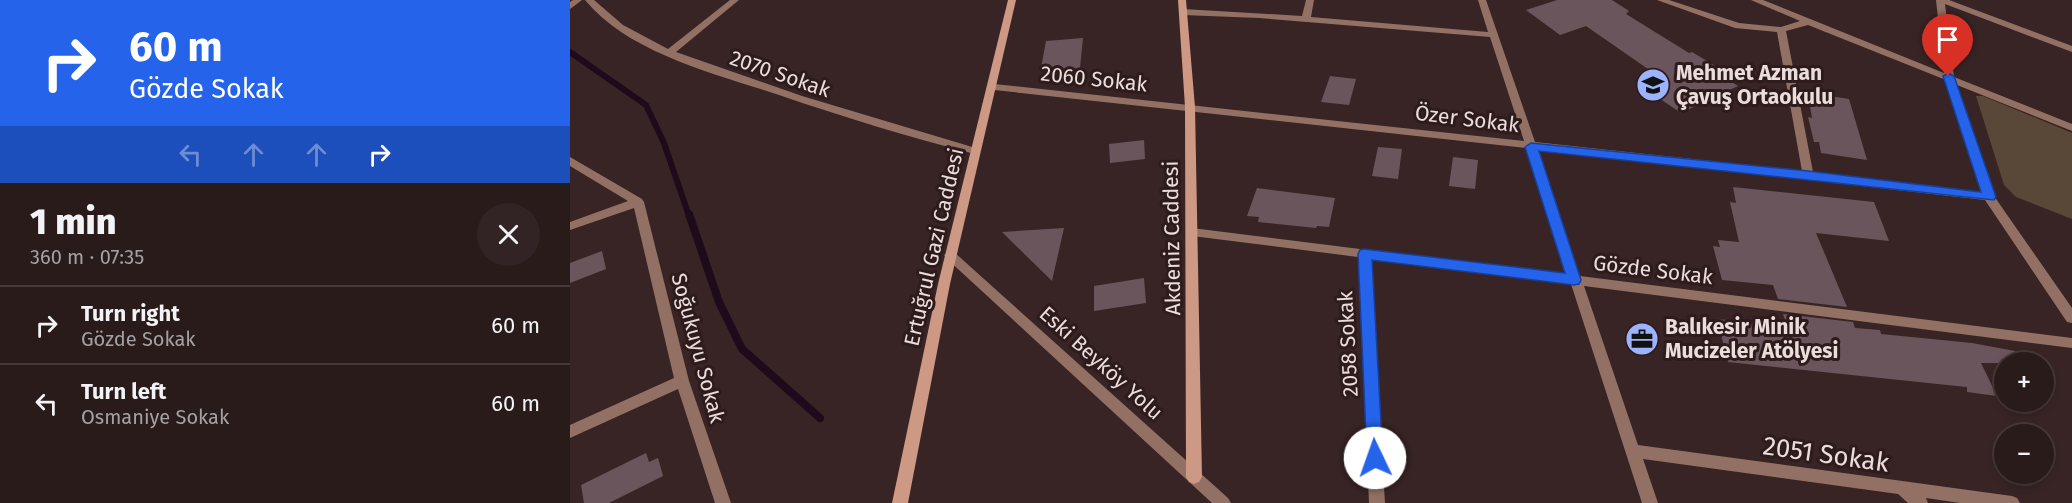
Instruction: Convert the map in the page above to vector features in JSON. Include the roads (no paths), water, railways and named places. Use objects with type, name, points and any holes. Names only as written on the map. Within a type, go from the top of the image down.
[{"type":"main road","name":"Ertuğrul Gazi Caddesi","points":[[900,503],[950,255],[975,151],[994,87],[1012,0]]},
{"type":"main road","name":"Akdeniz Caddesi","points":[[1182,6],[1190,107],[1194,477]]},
{"type":"street","points":[[570,6],[578,0]]},
{"type":"street","name":"2070 Sokak","points":[[589,0],[599,13],[669,53],[830,110],[975,151]]},
{"type":"street","points":[[669,53],[735,0]]},
{"type":"street","points":[[1306,18],[1310,0]]},
{"type":"street","points":[[1482,0],[1650,503]]},
{"type":"street","points":[[1661,0],[1738,26],[1781,30],[1810,21]]},
{"type":"street","points":[[1755,0],[2072,128]]},
{"type":"street","points":[[2072,49],[1940,0],[1948,76],[1989,197],[2072,318]]},
{"type":"street","points":[[1182,6],[1494,35]]},
{"type":"street","points":[[1781,30],[1808,175]]},
{"type":"street","name":"2060 Sokak","points":[[994,87],[1190,107]]},
{"type":"street","name":"Özer Sokak","points":[[1190,107],[1989,197]]},
{"type":"street","points":[[570,161],[638,202]]},
{"type":"street","points":[[570,226],[638,202]]},
{"type":"street","name":"Soğukuyu Sokak","points":[[638,202],[682,381],[723,503]]},
{"type":"street","name":"Gözde Sokak","points":[[1192,232],[2072,343]]},
{"type":"street","name":"2058 Sokak","points":[[1364,254],[1377,503]]},
{"type":"street","name":"Eski Beyköy Yolu","points":[[950,255],[1223,503]]},
{"type":"street","points":[[570,432],[682,381]]},
{"type":"street","name":"2051 Sokak","points":[[1633,451],[2012,503]]},
{"type":"street","points":[[1903,489],[1920,503]]},
{"type":"waterway","points":[[570,52],[646,105],[664,143],[689,216]]},
{"type":"waterway","points":[[689,214],[719,302],[742,349],[820,418]]},
{"type":"place","name":"Mehmet Azman Çavuş Ortaokulu","points":[[1653,85]]},
{"type":"place","name":"Balıkesir Minik Mucizeler Atölyesi","points":[[1642,339]]}]
